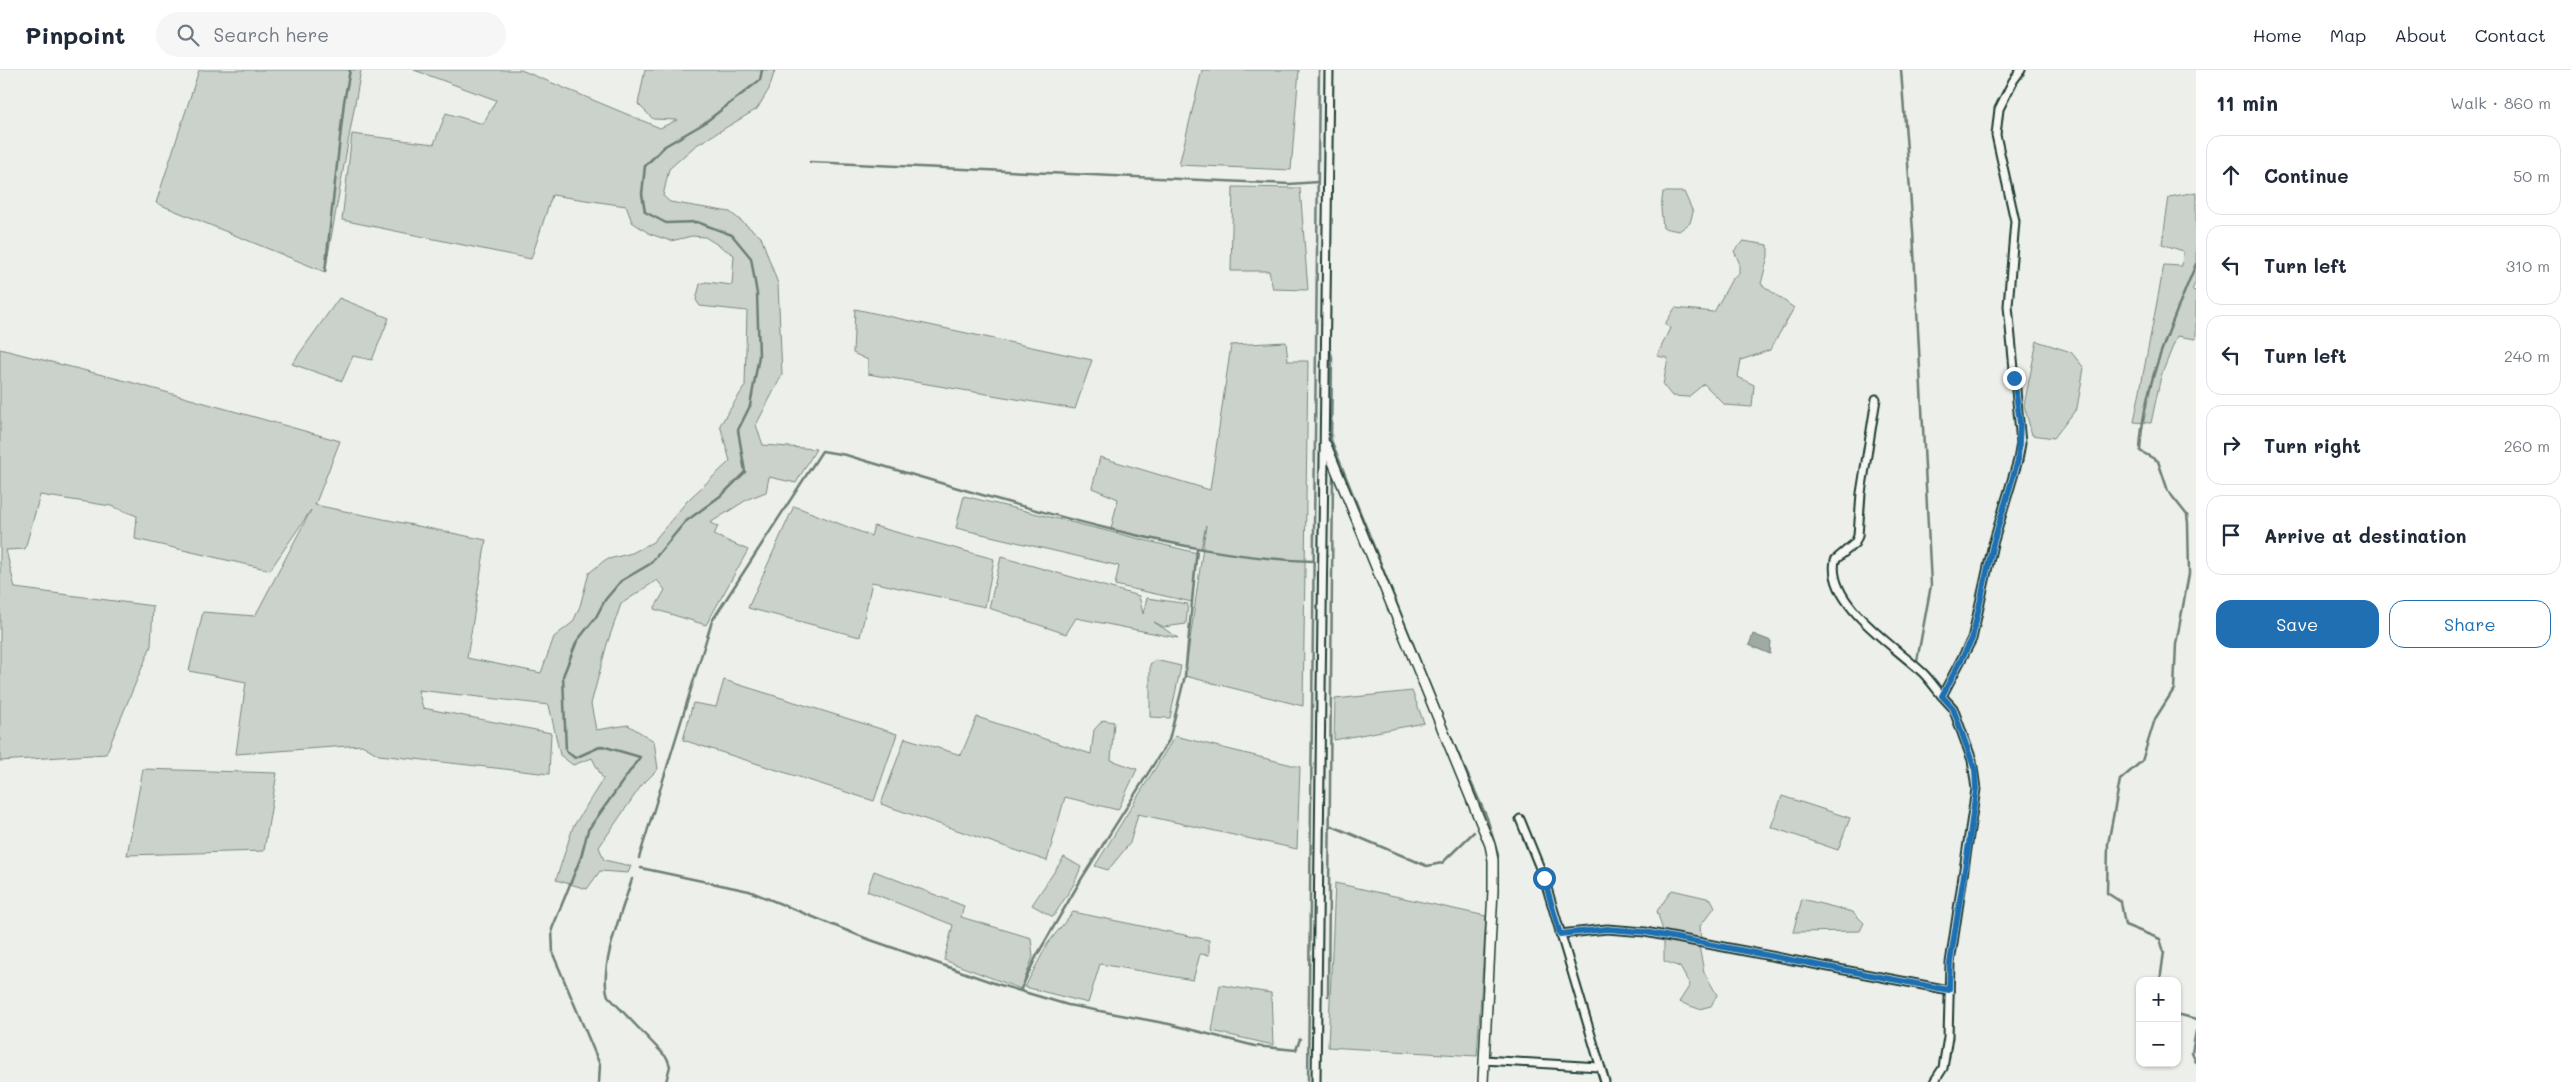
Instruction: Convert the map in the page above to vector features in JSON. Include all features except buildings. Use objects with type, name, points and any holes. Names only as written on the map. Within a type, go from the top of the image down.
[{"type":"street","points":[[1316,1082],[1326,445],[1329,70]]},
{"type":"street","points":[[1942,696],[1972,639],[1993,544],[2018,460],[2021,443],[2008,306],[2015,221],[1996,135],[1999,109],[2021,70]]},
{"type":"street","points":[[1876,399],[1861,493],[1858,536],[1855,543],[1835,560],[1834,577],[1844,597],[1866,622],[1924,674],[1953,708],[1972,760],[1976,789],[1950,963],[1948,1037],[1943,1068],[1934,1082]]},
{"type":"street","points":[[1326,445],[1490,844],[1493,860],[1483,1082]]},
{"type":"street","points":[[1520,819],[1544,878],[1605,1082]]},
{"type":"street","points":[[1560,934],[1607,929],[1645,932],[1949,990]]},
{"type":"street","points":[[1484,1060],[1599,1067]]},
{"type":"shaded area","points":[[199,70],[361,70],[325,272],[156,203]]},
{"type":"shaded area","points":[[414,70],[521,70],[660,128],[677,120],[653,119],[638,104],[645,70],[775,70],[769,89],[757,109],[695,146],[669,169],[663,196],[670,202],[730,212],[761,237],[778,284],[782,375],[756,425],[763,445],[816,449],[796,483],[769,477],[766,492],[748,499],[710,523],[718,526],[714,535],[748,550],[706,625],[654,609],[665,590],[657,580],[621,604],[607,644],[591,704],[596,730],[628,725],[654,741],[658,769],[641,786],[599,847],[604,860],[631,866],[628,873],[600,871],[587,889],[556,880],[573,827],[603,779],[592,758],[573,765],[560,755],[549,705],[418,690],[423,708],[551,733],[549,774],[379,755],[362,745],[236,754],[246,682],[189,671],[203,612],[255,616],[311,510],[270,570],[135,539],[137,516],[111,506],[40,495],[25,549],[6,550],[15,588],[153,606],[151,646],[106,754],[0,761],[0,349],[130,382],[340,441],[315,505],[486,540],[467,658],[541,673],[554,637],[573,622],[580,606],[589,573],[605,560],[632,553],[653,542],[688,500],[730,461],[720,425],[745,386],[747,311],[700,306],[696,300],[700,284],[706,282],[732,285],[734,255],[705,237],[692,236],[671,241],[650,234],[632,222],[626,206],[552,195],[531,259],[342,220],[352,134],[434,144],[446,113],[483,124],[496,100]]},
{"type":"shaded area","points":[[1202,70],[1299,70],[1291,170],[1179,165]]},
{"type":"shaded area","points":[[1233,187],[1300,188],[1308,290],[1273,289],[1269,271],[1231,271]]},
{"type":"shaded area","points":[[1663,192],[1684,192],[1693,212],[1690,223],[1679,231],[1663,228],[1661,209]]},
{"type":"shaded area","points":[[2196,192],[2196,281],[2192,290],[2196,291],[2196,339],[2177,336],[2161,376],[2151,423],[2134,422],[2164,265],[2182,266],[2183,251],[2162,244],[2169,197]]},
{"type":"shaded area","points":[[1743,241],[1768,245],[1768,256],[1761,284],[1794,308],[1770,350],[1741,360],[1738,377],[1754,385],[1752,407],[1725,405],[1704,384],[1688,397],[1672,396],[1663,385],[1668,358],[1657,356],[1670,328],[1665,324],[1675,308],[1714,312],[1732,279],[1739,274],[1739,262],[1734,251]]},
{"type":"shaded area","points":[[339,298],[389,318],[372,360],[353,356],[342,381],[292,364]]},
{"type":"shaded area","points":[[855,309],[1092,360],[1075,409],[868,374],[868,360],[853,353]]},
{"type":"shaded area","points":[[2037,341],[2071,352],[2084,368],[2077,408],[2054,438],[2032,435],[2024,405]]},
{"type":"shaded area","points":[[1286,342],[1288,361],[1308,361],[1303,706],[1185,676],[1206,525],[1201,549],[1111,529],[1118,499],[1092,488],[1100,457],[1210,490],[1231,345]]},
{"type":"shaded area","points":[[964,496],[1197,553],[1192,602],[1115,585],[1119,566],[956,528]]},
{"type":"shaded area","points":[[794,506],[871,536],[874,526],[994,559],[985,607],[872,582],[860,637],[748,608]]},
{"type":"shaded area","points":[[1001,557],[1139,596],[1143,614],[1147,598],[1188,604],[1186,624],[1164,627],[1154,622],[1178,638],[1076,618],[1066,634],[989,608]]},
{"type":"shaded area","points":[[1753,634],[1771,641],[1770,654],[1749,645]]},
{"type":"shaded area","points":[[1155,660],[1181,666],[1170,718],[1150,717],[1150,664]]},
{"type":"shaded area","points":[[724,680],[897,734],[874,801],[683,740],[693,703],[716,707]]},
{"type":"shaded area","points":[[1412,691],[1424,723],[1334,740],[1335,699]]},
{"type":"shaded area","points":[[977,717],[1091,754],[1094,730],[1103,720],[1114,722],[1111,760],[1137,769],[1118,810],[1065,797],[1047,861],[881,804],[905,738],[961,755]]},
{"type":"shaded area","points":[[1175,736],[1300,767],[1297,849],[1138,814],[1130,843],[1108,870],[1095,866]]},
{"type":"shaded area","points":[[143,769],[277,773],[264,851],[127,855]]},
{"type":"shaded area","points":[[1782,796],[1850,818],[1838,850],[1771,827]]},
{"type":"shaded area","points":[[1064,857],[1081,867],[1074,884],[1053,917],[1032,905]]},
{"type":"shaded area","points":[[874,871],[964,906],[961,917],[1031,938],[1033,957],[1021,989],[944,960],[953,925],[867,891]]},
{"type":"shaded area","points":[[1335,883],[1486,916],[1477,1056],[1328,1047]]},
{"type":"shaded area","points":[[1672,890],[1711,899],[1715,907],[1700,926],[1701,939],[1663,931],[1657,911]]},
{"type":"shaded area","points":[[1802,899],[1853,912],[1864,923],[1860,931],[1793,932]]},
{"type":"shaded area","points":[[1073,912],[1209,940],[1209,955],[1200,954],[1193,980],[1100,964],[1088,1003],[1025,987],[1048,943]]},
{"type":"shaded area","points":[[1664,939],[1699,946],[1704,972],[1717,995],[1711,1006],[1699,1009],[1679,1002],[1690,985],[1680,967],[1664,961]]},
{"type":"shaded area","points":[[1220,985],[1271,993],[1273,1045],[1212,1031]]},
{"type":"waterway","points":[[325,272],[344,102],[350,70]]},
{"type":"waterway","points":[[599,1082],[600,1065],[553,954],[552,929],[581,857],[588,830],[640,757],[602,746],[575,758],[566,751],[563,676],[577,641],[596,617],[605,600],[621,581],[650,564],[685,522],[723,494],[745,472],[738,430],[750,406],[759,356],[757,294],[751,258],[732,235],[697,222],[666,223],[645,212],[642,194],[645,166],[665,146],[703,124],[760,80],[762,70]]},
{"type":"waterway","points":[[1308,1082],[1319,70]]},
{"type":"waterway","points":[[1901,70],[1913,231],[1931,585],[1917,661]]},
{"type":"waterway","points":[[810,162],[1289,184],[1318,182]]},
{"type":"waterway","points":[[2161,977],[2164,952],[2160,939],[2125,925],[2121,902],[2107,893],[2108,844],[2120,780],[2142,761],[2155,719],[2174,689],[2176,644],[2189,574],[2187,515],[2168,491],[2158,461],[2140,451],[2142,427],[2152,379],[2196,264]]},
{"type":"waterway","points":[[1328,343],[1332,357],[1331,440],[1449,733],[1487,818],[1498,855],[1497,863]]},
{"type":"waterway","points":[[639,858],[712,621],[822,451],[846,455],[1037,510],[1153,539],[1232,554],[1313,561]]},
{"type":"waterway","points":[[1328,996],[1333,474]]},
{"type":"waterway","points":[[1021,989],[1036,957],[1082,878],[1169,740],[1185,676],[1197,549]]},
{"type":"waterway","points":[[1329,829],[1332,826],[1427,866],[1442,863],[1474,832]]},
{"type":"waterway","points":[[641,868],[749,891],[865,938],[997,984],[1068,1005],[1169,1024],[1255,1046],[1296,1050],[1300,1039]]},
{"type":"waterway","points":[[632,879],[609,955],[606,970],[608,996],[667,1058],[670,1066],[666,1082]]},
{"type":"waterway","points":[[2181,1015],[2196,1019]]},
{"type":"waterway","points":[[2196,1031],[2192,1053],[2196,1062]]},
{"type":"route","points":[[1544,878],[1560,934],[1607,929],[1645,932],[1949,990],[1950,963],[1976,789],[1975,770],[1953,708],[1942,696],[1972,639],[1993,544],[2018,460],[2021,443],[2014,378]]}]
